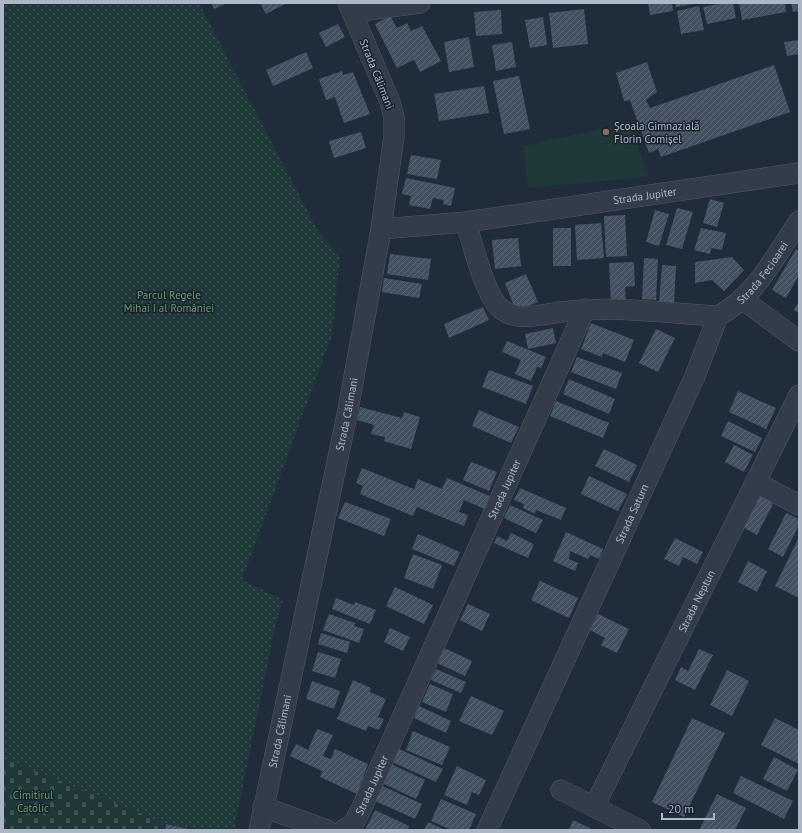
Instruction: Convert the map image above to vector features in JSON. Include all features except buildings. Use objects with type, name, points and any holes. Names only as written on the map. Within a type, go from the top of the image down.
[{"type":"street","points":[[350,8],[420,3]]},
{"type":"street","name":"Strada Călimani","points":[[259,830],[347,415],[381,229],[394,136],[394,117],[390,102],[350,8]]},
{"type":"street","name":"Strada Jupiter","points":[[381,229],[466,222],[799,173]]},
{"type":"street","name":"Strada Fecioarei","points":[[718,316],[732,308],[742,299],[765,272],[799,221]]},
{"type":"street","points":[[466,222],[488,291],[500,308],[513,316],[524,317],[585,309],[718,316]]},
{"type":"street","points":[[742,299],[799,341]]},
{"type":"street","name":"Strada Jupiter","points":[[343,830],[354,823],[362,807],[585,309]]},
{"type":"street","name":"Strada Saturn","points":[[487,830],[695,376],[718,316]]},
{"type":"street","name":"Strada Neptun","points":[[594,807],[799,395]]},
{"type":"street","points":[[755,482],[799,505]]},
{"type":"street","points":[[561,790],[594,807],[619,825],[640,830]]},
{"type":"street","points":[[263,807],[327,830]]},
{"type":"green space","name":"Parcul Regele Mihai I al României","points":[[3,3],[199,3],[317,229],[340,257],[332,335],[242,580],[283,600],[275,627],[234,830],[190,830],[164,823],[3,758]]},
{"type":"green space","points":[[629,123],[649,177],[528,188],[523,146]]},
{"type":"green space","name":"Cimitirul Catolic","points":[[3,758],[164,823],[163,830],[3,830]]},
{"type":"place","name":"Școala Gimnazială Florin Comișel","points":[[606,132]]}]
